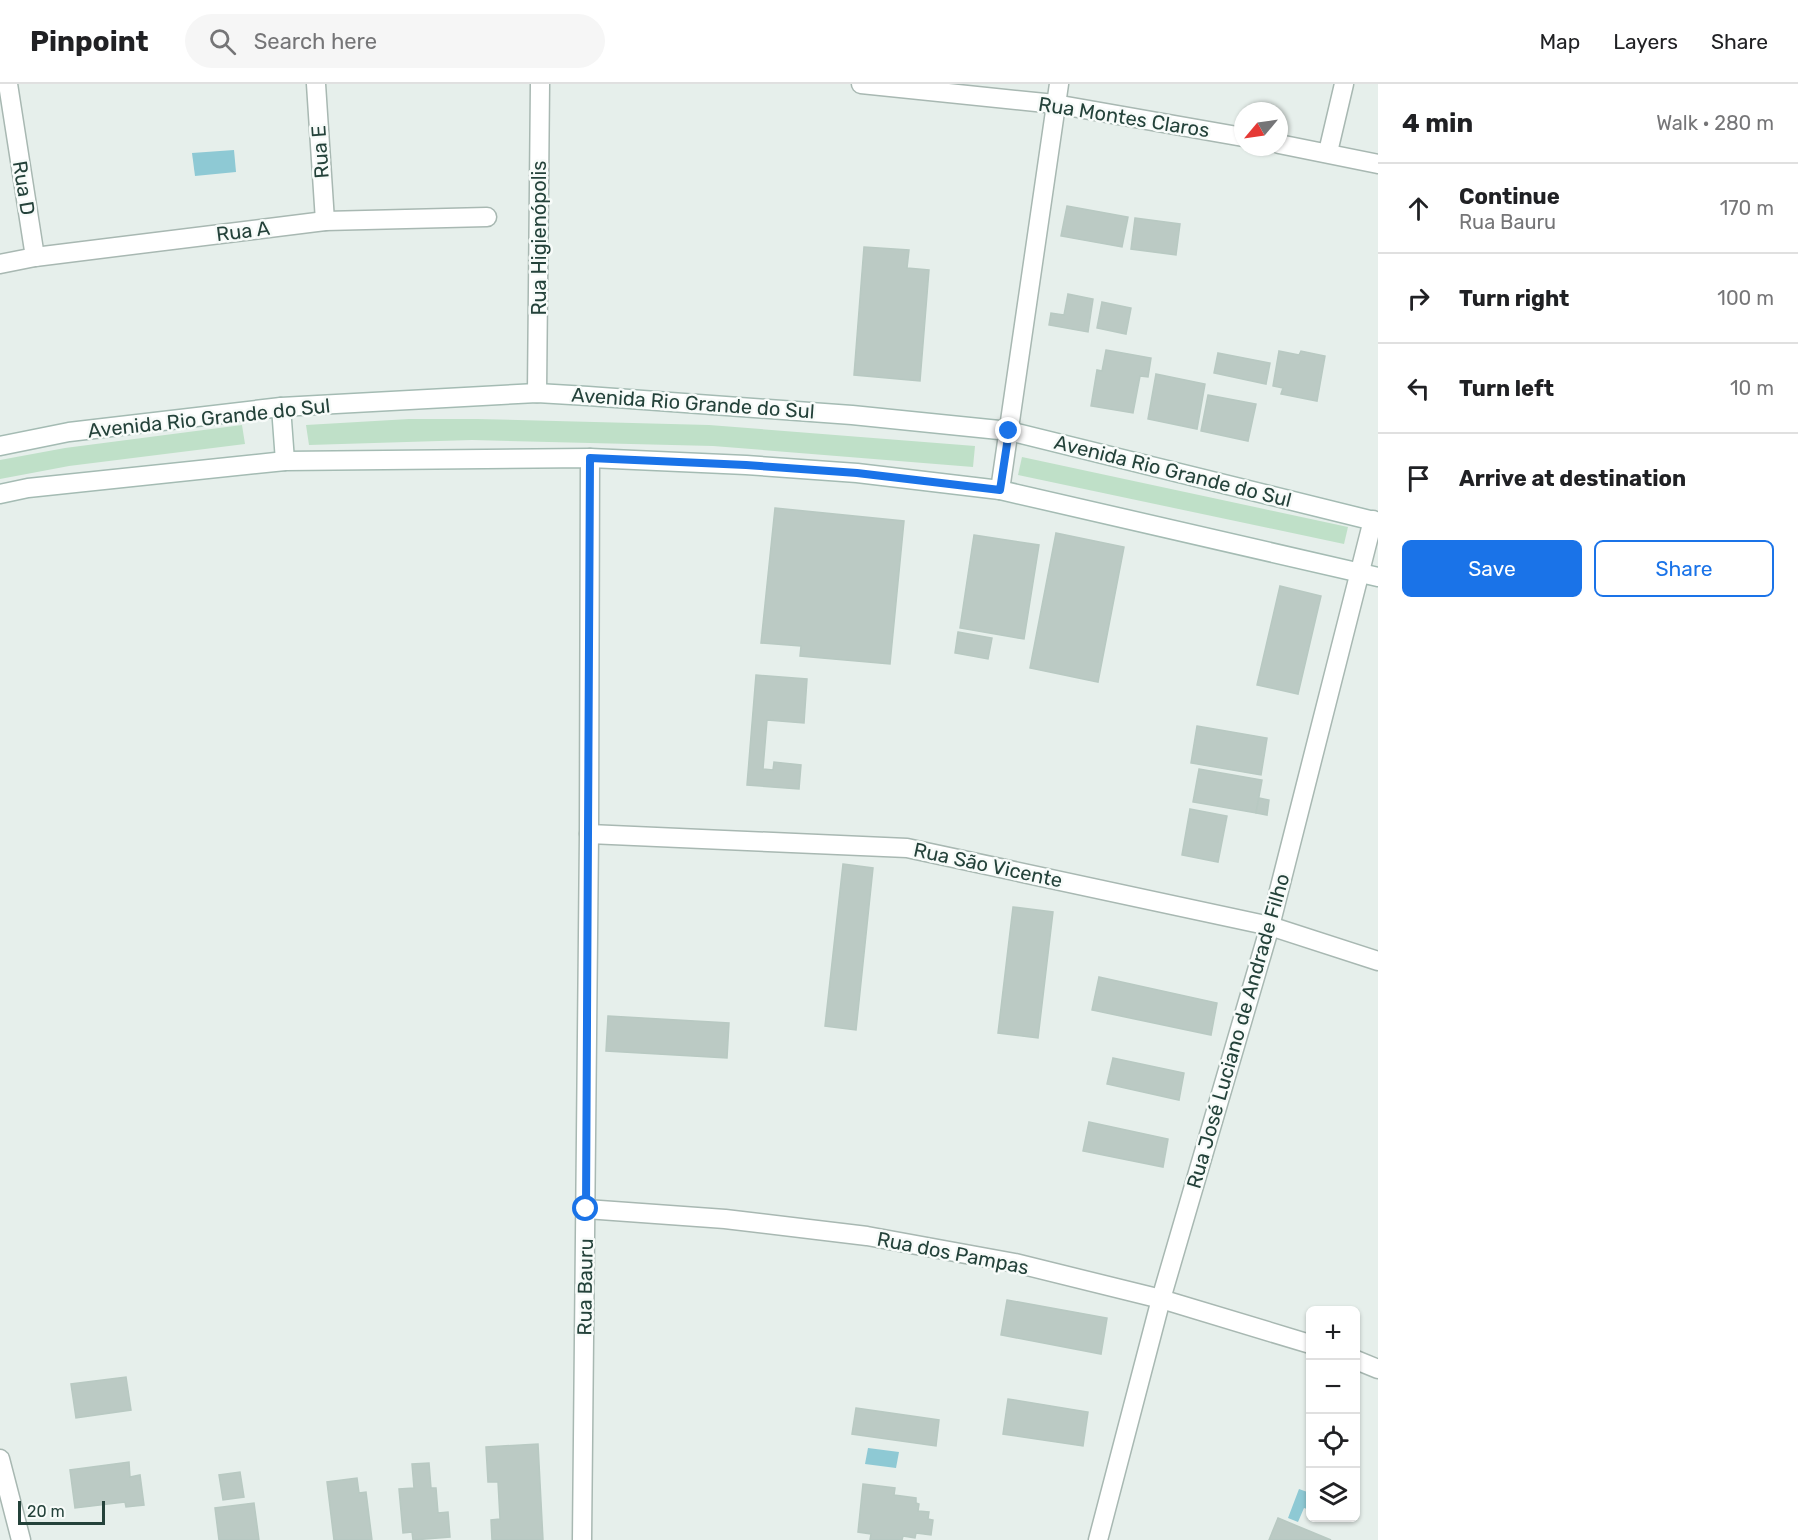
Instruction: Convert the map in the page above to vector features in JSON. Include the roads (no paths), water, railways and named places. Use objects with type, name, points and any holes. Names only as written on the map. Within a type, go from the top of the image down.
[{"type":"street","name":"Rua D","points":[[8,84],[35,257]]},
{"type":"street","name":"Rua E","points":[[316,84],[325,221]]},
{"type":"street","name":"Rua Higienópolis","points":[[537,393],[540,84]]},
{"type":"street","name":"Rua Montes Claros","points":[[861,84],[1055,104],[1234,135]]},
{"type":"street","points":[[1000,490],[1059,84]]},
{"type":"street","points":[[1328,152],[1344,84]]},
{"type":"street","points":[[1288,145],[1378,164]]},
{"type":"street","name":"Rua A","points":[[0,264],[35,257],[325,221],[487,217]]},
{"type":"street","name":"Avenida Rio Grande do Sul","points":[[0,446],[69,432],[281,407],[537,393],[852,415],[1009,431],[1376,521]]},
{"type":"street","points":[[281,407],[285,461]]},
{"type":"street","points":[[0,494],[28,488],[285,461],[405,458],[590,458],[746,465],[857,473],[1000,490],[1369,575]]},
{"type":"street","name":"Rua Bauru","points":[[582,1540],[590,458]]},
{"type":"street","name":"Rua José Luciano de Andrade Filho","points":[[1098,1540],[1161,1299],[1369,575],[1376,521]]},
{"type":"street","name":"Rua São Vicente","points":[[589,834],[907,848],[1270,926],[1378,961]]},
{"type":"street","name":"Rua dos Pampas","points":[[586,1209],[725,1219],[867,1236],[1015,1263],[1161,1299],[1306,1342]]},
{"type":"street","points":[[1360,1362],[1378,1369]]},
{"type":"street","points":[[0,1459],[21,1540]]},
{"type":"water","points":[[234,150],[236,172],[195,176],[192,153]]},
{"type":"water","points":[[868,1448],[899,1452],[896,1468],[865,1464]]},
{"type":"water","points":[[1299,1489],[1306,1492],[1306,1509],[1304,1508],[1298,1522],[1288,1518]]}]
